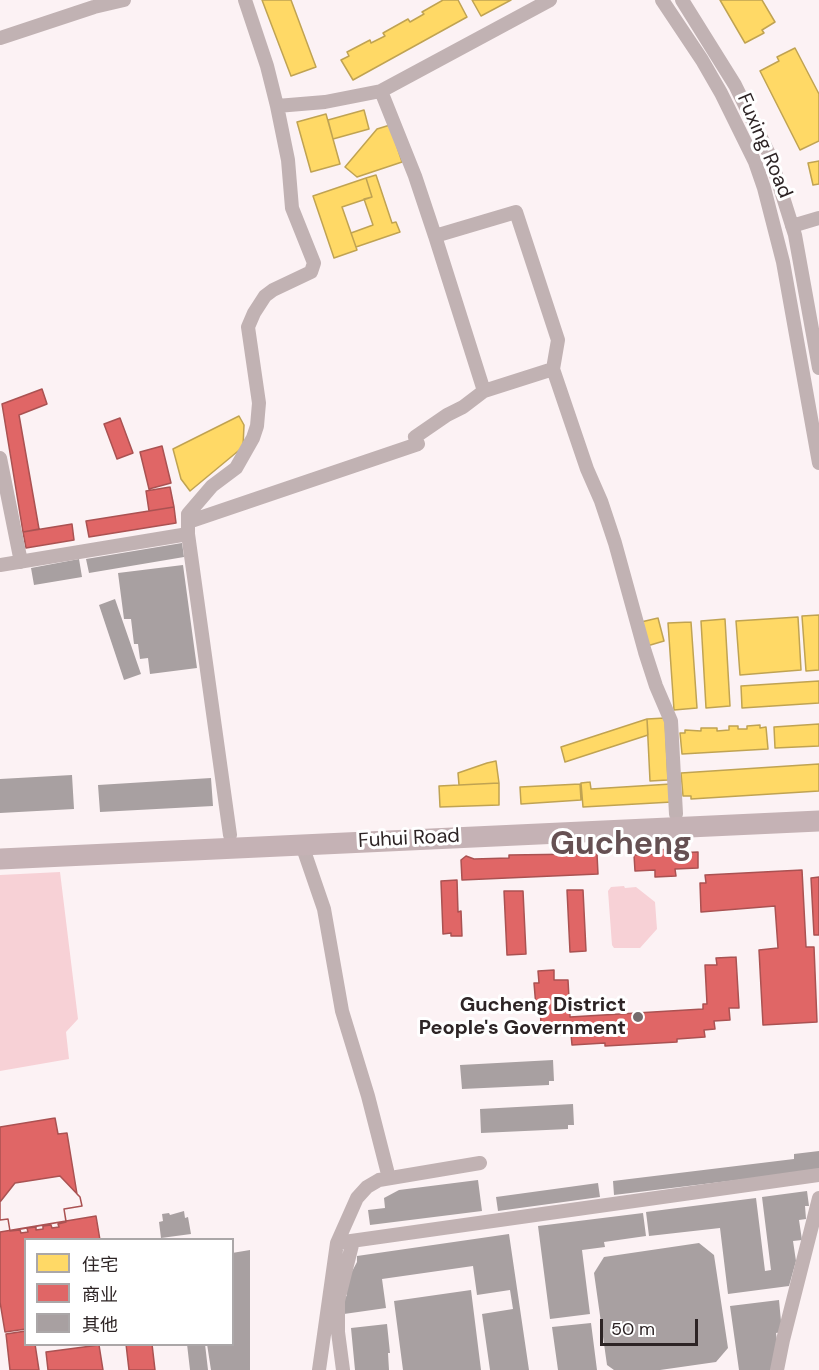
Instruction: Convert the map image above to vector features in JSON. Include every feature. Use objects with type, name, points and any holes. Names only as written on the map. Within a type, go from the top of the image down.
[{"type":"main road","name":"Fuhui Road","points":[[0,845],[819,808]]},
{"type":"main road","name":"Fuhui Road","points":[[0,859],[819,821]]},
{"type":"street","points":[[0,38],[94,7],[124,0]]},
{"type":"street","points":[[230,834],[188,528],[188,514],[212,486],[236,468],[257,426],[259,403],[248,327],[254,313],[259,304],[273,290],[311,272],[314,263],[292,208],[288,160],[277,106],[267,66],[245,0]]},
{"type":"street","points":[[277,106],[325,102],[381,90],[550,0]]},
{"type":"street","name":"Fuxing Road","points":[[662,0],[721,93],[755,162],[764,188],[783,262],[819,463]]},
{"type":"street","name":"Fuxing Road","points":[[682,0],[716,51],[770,156],[792,226],[819,368]]},
{"type":"street","points":[[381,90],[415,176],[484,391]]},
{"type":"street","points":[[435,236],[516,212],[558,340],[553,369],[587,469],[602,501],[648,660],[671,721],[676,814]]},
{"type":"street","points":[[792,226],[819,218]]},
{"type":"street","points":[[0,565],[188,528],[418,444],[415,436],[463,407],[484,391],[553,369]]},
{"type":"street","points":[[0,458],[21,562]]},
{"type":"street","points":[[302,844],[324,909],[342,1011],[368,1096],[389,1178]]},
{"type":"street","points":[[319,1370],[337,1243],[357,1198],[373,1183],[389,1178],[480,1163]]},
{"type":"street","points":[[337,1243],[819,1175]]},
{"type":"street","points":[[777,1370],[819,1198]]},
{"type":"street","points":[[344,1370],[338,1332],[338,1301],[353,1241]]},
{"type":"shaded area","points":[[60,872],[78,1019],[66,1032],[69,1059],[0,1071],[0,875]]},
{"type":"shaded area","points":[[624,886],[625,888],[636,887],[655,902],[657,929],[640,948],[614,948],[612,945],[608,891],[611,887]]},
{"type":"building: 住宅","points":[[262,0],[291,0],[316,67],[291,76]]},
{"type":"building: 住宅","points":[[443,0],[458,0],[467,17],[353,80],[341,60],[349,56],[347,52],[370,40],[371,43],[385,36],[383,33],[408,19],[410,22]]},
{"type":"building: 住宅","points":[[472,0],[511,0],[481,16]]},
{"type":"building: 住宅","points":[[720,0],[762,0],[775,22],[762,30],[764,33],[745,43]]},
{"type":"building: 住宅","points":[[795,48],[819,94],[819,141],[800,150],[760,71],[779,61],[777,57]]},
{"type":"building: 住宅","points":[[364,110],[369,129],[333,139],[328,120]]},
{"type":"building: 住宅","points":[[326,114],[340,164],[311,172],[297,122]]},
{"type":"building: 住宅","points":[[390,125],[402,162],[357,177],[345,167],[377,129]]},
{"type":"building: 住宅","points":[[819,161],[819,184],[813,185],[808,163]]},
{"type":"building: 住宅","points":[[376,175],[392,223],[396,222],[400,232],[356,247],[351,233],[373,225],[364,199],[372,197],[366,178]]},
{"type":"building: 住宅","points":[[366,178],[372,197],[342,207],[357,250],[334,258],[313,196]]},
{"type":"building: 住宅","points":[[239,416],[244,425],[243,447],[190,491],[181,479],[173,449]]},
{"type":"building: 住宅","points":[[819,615],[819,670],[806,671],[802,616]]},
{"type":"building: 住宅","points":[[798,617],[801,670],[740,675],[736,621]]},
{"type":"building: 住宅","points":[[658,618],[664,641],[647,646],[641,622]]},
{"type":"building: 住宅","points":[[725,619],[730,706],[706,708],[701,621]]},
{"type":"building: 住宅","points":[[691,622],[697,708],[674,710],[668,623]]},
{"type":"building: 住宅","points":[[819,681],[819,703],[742,708],[741,686]]},
{"type":"building: 住宅","points":[[665,718],[668,780],[650,781],[647,719]]},
{"type":"building: 住宅","points":[[647,719],[648,735],[565,762],[561,747]]},
{"type":"building: 住宅","points":[[819,724],[819,746],[775,748],[774,727]]},
{"type":"building: 住宅","points":[[760,725],[760,728],[766,727],[768,749],[682,754],[680,733],[685,733],[685,730],[701,731],[701,728],[717,728],[717,731],[729,730],[729,726],[747,729],[747,726]]},
{"type":"building: 住宅","points":[[496,761],[499,783],[459,785],[458,773]]},
{"type":"building: 住宅","points":[[819,764],[819,791],[691,799],[691,796],[683,796],[681,773]]},
{"type":"building: 住宅","points":[[590,782],[591,789],[671,784],[672,802],[583,807],[581,783]]},
{"type":"building: 住宅","points":[[499,783],[499,805],[440,807],[439,786]]},
{"type":"building: 住宅","points":[[580,784],[581,800],[521,804],[520,787]]},
{"type":"building: 商业","points":[[42,389],[47,404],[19,415],[39,529],[23,532],[2,404]]},
{"type":"building: 商业","points":[[120,418],[133,453],[117,459],[104,424]]},
{"type":"building: 商业","points":[[162,446],[171,483],[149,489],[140,452]]},
{"type":"building: 商业","points":[[170,487],[174,507],[149,511],[146,491]]},
{"type":"building: 商业","points":[[174,507],[176,523],[89,537],[86,521]]},
{"type":"building: 商业","points":[[72,524],[74,540],[26,548],[23,532]]},
{"type":"building: 商业","points":[[675,849],[675,853],[698,852],[698,868],[675,869],[676,876],[655,877],[655,870],[635,871],[634,855],[655,854],[655,850]]},
{"type":"building: 商业","points":[[588,850],[597,854],[598,874],[462,880],[461,860],[466,856],[474,859],[509,858],[509,855],[581,854]]},
{"type":"building: 商业","points":[[802,870],[806,947],[814,947],[817,1022],[763,1025],[759,950],[778,948],[775,906],[701,912],[700,883],[706,883],[705,875]]},
{"type":"building: 商业","points":[[819,877],[819,935],[814,935],[811,878]]},
{"type":"building: 商业","points":[[457,880],[458,912],[461,911],[462,936],[451,936],[451,933],[443,934],[441,881]]},
{"type":"building: 商业","points":[[567,890],[583,890],[586,951],[570,952]]},
{"type":"building: 商业","points":[[504,891],[523,891],[526,954],[507,955]]},
{"type":"building: 商业","points":[[736,957],[739,1008],[729,1008],[730,1020],[714,1021],[715,1029],[704,1030],[705,1037],[677,1039],[677,1042],[605,1046],[605,1043],[572,1045],[571,1034],[556,1035],[555,1023],[541,1024],[540,1007],[536,1007],[534,983],[539,983],[538,971],[554,970],[554,980],[568,980],[570,1017],[703,1009],[703,1004],[707,1004],[705,965],[717,965],[716,958]]},
{"type":"building: 商业","points":[[55,1118],[58,1134],[67,1133],[77,1194],[82,1206],[64,1209],[66,1221],[10,1231],[8,1219],[0,1220],[0,1127]]},
{"type":"building: 商业","points":[[60,1176],[80,1197],[82,1206],[64,1209],[66,1222],[58,1224],[59,1227],[43,1226],[43,1229],[36,1230],[36,1227],[27,1228],[28,1232],[21,1233],[20,1230],[10,1231],[8,1219],[0,1220],[0,1202],[15,1183]]},
{"type":"building: 商业","points":[[96,1216],[100,1238],[24,1238],[24,1329],[5,1332],[0,1302],[0,1232]]},
{"type":"building: 商业","points":[[24,1331],[24,1346],[35,1346],[39,1370],[10,1370],[6,1334]]},
{"type":"building: 商业","points":[[99,1346],[103,1370],[48,1370],[46,1352]]},
{"type":"building: 商业","points":[[126,1346],[152,1346],[155,1370],[129,1370]]},
{"type":"building: 其他","points":[[182,543],[184,557],[89,573],[86,559]]},
{"type":"building: 其他","points":[[79,559],[82,577],[34,585],[31,568]]},
{"type":"building: 其他","points":[[183,565],[197,668],[150,674],[148,658],[140,659],[138,644],[134,644],[131,619],[124,619],[118,573]]},
{"type":"building: 其他","points":[[115,599],[141,674],[124,680],[99,605]]},
{"type":"building: 其他","points":[[72,775],[74,809],[0,813],[0,779]]},
{"type":"building: 其他","points":[[211,778],[213,806],[100,812],[98,785]]},
{"type":"building: 其他","points":[[553,1060],[554,1081],[549,1081],[549,1085],[462,1089],[460,1065]]},
{"type":"building: 其他","points":[[573,1104],[574,1125],[568,1125],[568,1129],[481,1133],[480,1109]]},
{"type":"building: 其他","points":[[819,1151],[819,1170],[614,1195],[613,1181],[794,1159],[794,1154]]},
{"type":"building: 其他","points":[[478,1180],[482,1211],[370,1225],[368,1210],[385,1208],[384,1198],[399,1190]]},
{"type":"building: 其他","points":[[598,1183],[600,1197],[498,1211],[496,1197]]},
{"type":"building: 其他","points":[[807,1191],[809,1206],[805,1206],[806,1219],[799,1220],[802,1240],[793,1241],[796,1261],[789,1286],[728,1294],[720,1228],[649,1236],[646,1212],[756,1198],[765,1271],[771,1270],[762,1197]]},
{"type":"building: 其他","points":[[184,1211],[185,1218],[188,1217],[191,1234],[161,1238],[159,1222],[163,1221],[162,1214],[169,1213],[170,1215]]},
{"type":"building: 其他","points":[[643,1213],[646,1236],[604,1242],[605,1247],[582,1250],[590,1314],[550,1319],[538,1226]]},
{"type":"building: 其他","points":[[509,1234],[529,1370],[490,1370],[482,1314],[513,1309],[510,1290],[477,1295],[473,1266],[382,1279],[386,1308],[344,1314],[342,1297],[347,1296],[345,1285],[357,1262],[357,1256]]},
{"type":"building: 其他","points":[[699,1243],[714,1255],[728,1348],[716,1362],[660,1370],[614,1370],[607,1365],[594,1273],[604,1257]]},
{"type":"building: 其他","points":[[250,1250],[250,1370],[211,1370],[207,1346],[234,1346],[234,1253]]},
{"type":"building: 其他","points":[[471,1290],[481,1370],[403,1370],[394,1301]]},
{"type":"building: 其他","points":[[779,1300],[782,1332],[776,1333],[778,1348],[774,1370],[739,1370],[730,1306]]},
{"type":"building: 其他","points":[[591,1323],[597,1370],[558,1370],[552,1327]]},
{"type":"building: 其他","points":[[387,1324],[389,1370],[355,1370],[351,1328]]},
{"type":"building: 其他","points":[[187,1346],[205,1346],[208,1370],[190,1370]]},
{"type":"place","name":"Gucheng District People's Government","points":[[638,1017]]},
{"type":"district","name":"Gucheng","points":[[621,846]]}]
